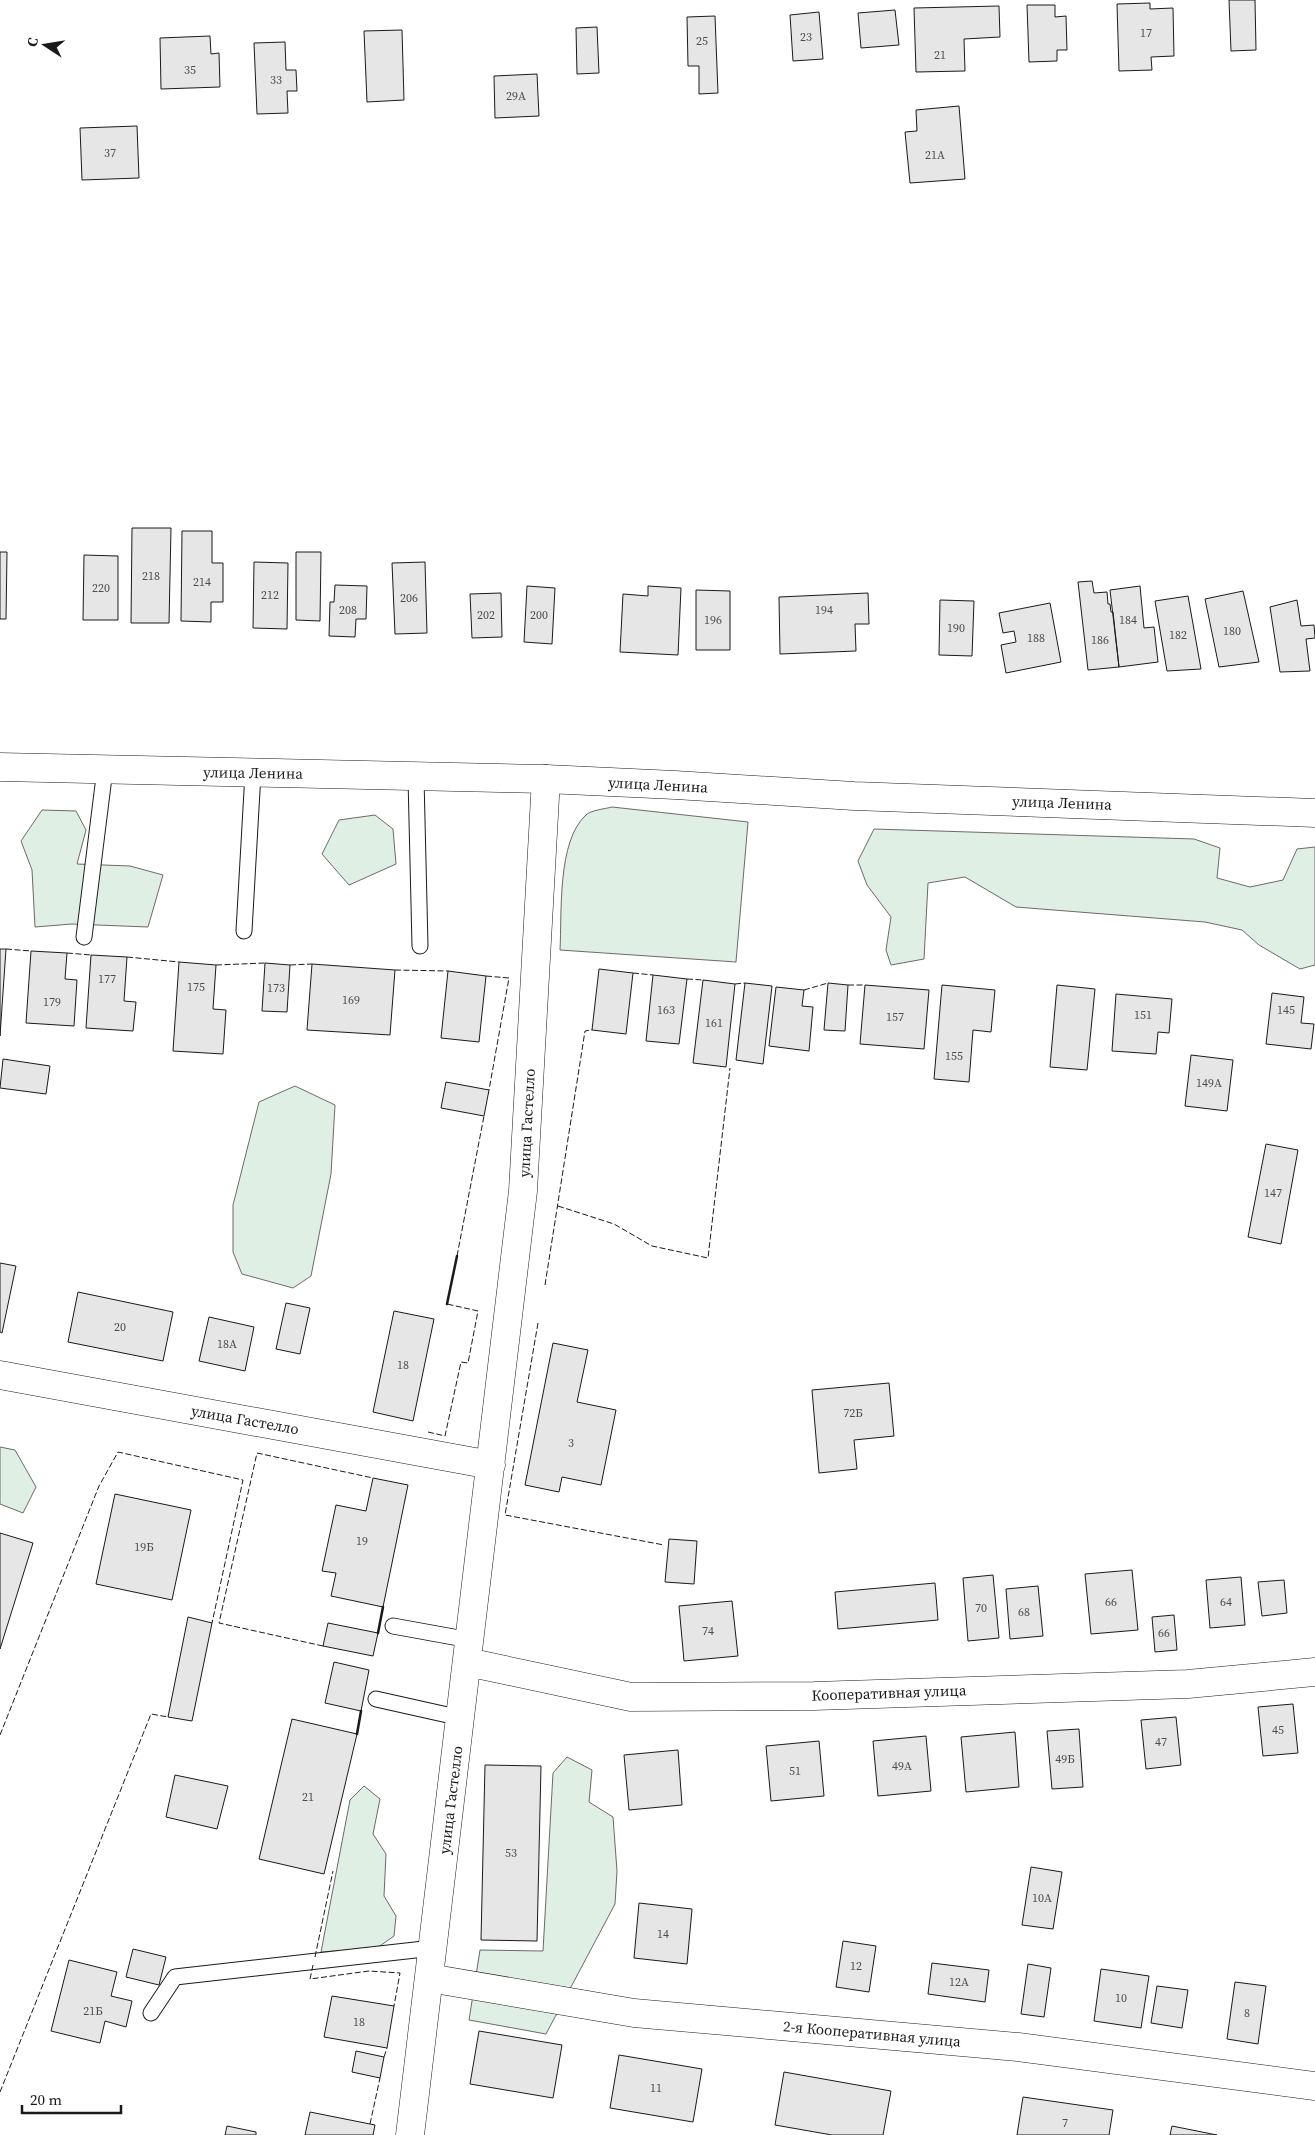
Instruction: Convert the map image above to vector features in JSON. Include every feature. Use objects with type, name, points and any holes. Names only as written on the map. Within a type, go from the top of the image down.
[{"type":"street","name":"улица Ленина","points":[[0,767],[416,778],[546,779],[854,796],[1315,813]]},
{"type":"street","name":"улица Гастелло","points":[[410,2135],[523,1191],[546,779]]},
{"type":"street","name":"улица Гастелло","points":[[0,1375],[491,1464]]},
{"type":"street","name":"Кооперативная улица","points":[[468,1651],[631,1697],[814,1696],[1188,1684],[1315,1672]]},
{"type":"street","name":"2-я Кооперативная улица","points":[[429,1978],[634,2013],[1018,2047],[1315,2086]]},
{"type":"lane","points":[[84,937],[105,770]]},
{"type":"lane","points":[[244,931],[253,773]]},
{"type":"lane","points":[[416,778],[420,946]]},
{"type":"lane","points":[[393,1626],[468,1651]]},
{"type":"lane","points":[[376,1699],[461,1718]]},
{"type":"lane","points":[[151,2013],[175,1977],[432,1948]]},
{"type":"green space","points":[[612,807],[748,822],[736,962],[560,950],[561,898],[570,842],[577,827],[588,813]]},
{"type":"green space","points":[[42,810],[76,811],[86,830],[77,864],[130,866],[163,875],[148,927],[72,924],[35,927],[32,870],[21,841]]},
{"type":"green space","points":[[375,815],[393,829],[396,864],[349,885],[322,854],[339,820]]},
{"type":"green space","points":[[874,829],[1194,839],[1220,848],[1217,878],[1250,887],[1283,880],[1297,849],[1315,847],[1315,965],[1300,969],[1259,945],[1242,930],[1205,922],[1016,907],[965,877],[928,883],[924,959],[891,965],[886,950],[891,917],[867,885],[858,861]]},
{"type":"green space","points":[[295,1086],[335,1105],[331,1174],[311,1276],[293,1288],[242,1274],[233,1252],[233,1205],[259,1102]]},
{"type":"green space","points":[[0,1447],[15,1450],[36,1487],[23,1513],[0,1504]]},
{"type":"green space","points":[[567,1757],[592,1770],[589,1802],[613,1817],[617,1871],[615,1904],[546,2034],[469,2020],[480,1950],[543,1951],[553,1773]]},
{"type":"green space","points":[[364,1786],[380,1799],[373,1834],[386,1854],[384,1896],[396,1916],[394,1936],[377,1948],[321,1952],[350,1800]]},
{"type":"building","points":[[1229,0],[1255,0],[1256,50],[1231,51]]},
{"type":"building","points":[[1150,3],[1150,9],[1173,8],[1174,56],[1151,57],[1152,70],[1119,71],[1117,4]]},
{"type":"building","points":[[1027,5],[1055,5],[1055,17],[1066,16],[1067,50],[1057,50],[1057,61],[1029,62]]},
{"type":"building","points":[[999,6],[1000,37],[964,39],[965,71],[916,72],[914,8]]},
{"type":"building","points":[[895,10],[899,45],[861,48],[858,13]]},
{"type":"building","points":[[819,12],[823,59],[793,61],[790,15]]},
{"type":"building","points":[[715,16],[718,93],[699,94],[699,66],[688,66],[687,17]]},
{"type":"building","points":[[597,27],[599,73],[577,74],[576,28]]},
{"type":"building","points":[[402,30],[404,100],[367,102],[364,31]]},
{"type":"building","points":[[210,36],[211,54],[219,53],[220,87],[161,89],[160,38]]},
{"type":"building","points":[[285,42],[286,70],[296,70],[297,91],[287,91],[288,113],[257,114],[254,43]]},
{"type":"building","points":[[537,74],[539,116],[495,118],[494,76]]},
{"type":"building","points":[[959,106],[965,179],[910,183],[905,132],[917,131],[916,110]]},
{"type":"building","points":[[137,126],[139,178],[82,180],[80,128]]},
{"type":"building","points":[[132,528],[171,528],[169,623],[131,623]]},
{"type":"building","points":[[182,531],[212,531],[212,563],[223,563],[223,602],[211,602],[211,622],[181,621]]},
{"type":"building","points":[[0,552],[7,552],[6,619],[0,619]]},
{"type":"building","points":[[296,552],[321,552],[320,621],[296,620]]},
{"type":"building","points":[[84,555],[118,556],[118,620],[83,620]]},
{"type":"building","points":[[254,562],[288,563],[287,629],[253,628]]},
{"type":"building","points":[[425,562],[427,633],[395,634],[392,563]]},
{"type":"building","points":[[1092,581],[1094,593],[1107,592],[1108,604],[1110,604],[1111,612],[1113,612],[1119,667],[1088,670],[1078,582]]},
{"type":"building","points":[[335,585],[367,586],[366,619],[356,619],[355,637],[329,636],[330,602],[334,602]]},
{"type":"building","points":[[527,586],[555,588],[552,644],[524,642]]},
{"type":"building","points":[[648,586],[681,588],[678,655],[620,652],[623,594],[648,596]]},
{"type":"building","points":[[1140,586],[1144,628],[1154,627],[1158,662],[1119,667],[1110,590]]},
{"type":"building","points":[[696,590],[730,591],[730,650],[696,650]]},
{"type":"building","points":[[1243,591],[1259,662],[1219,667],[1205,599]]},
{"type":"building","points":[[501,593],[502,637],[472,638],[470,594]]},
{"type":"building","points":[[868,593],[869,624],[855,624],[856,651],[780,654],[779,597]]},
{"type":"building","points":[[1188,596],[1201,669],[1167,671],[1155,601]]},
{"type":"building","points":[[940,600],[974,601],[972,656],[939,655]]},
{"type":"building","points":[[1297,600],[1301,626],[1314,625],[1315,638],[1306,639],[1310,671],[1280,672],[1270,607]]},
{"type":"building","points":[[1050,603],[1061,662],[1006,673],[1001,645],[1016,642],[1014,631],[1003,633],[999,613]]},
{"type":"building","points":[[0,949],[6,949],[0,1036]]},
{"type":"building","points":[[31,951],[67,953],[65,979],[77,980],[74,1026],[26,1023]]},
{"type":"building","points":[[91,955],[127,957],[124,1001],[136,1002],[133,1031],[86,1028]]},
{"type":"building","points":[[179,962],[216,965],[213,1009],[226,1010],[223,1054],[173,1051]]},
{"type":"building","points":[[265,963],[290,965],[287,1012],[262,1011]]},
{"type":"building","points":[[312,964],[395,970],[390,1035],[307,1030]]},
{"type":"building","points":[[599,969],[633,973],[626,1034],[592,1030]]},
{"type":"building","points":[[448,971],[486,976],[479,1042],[441,1038]]},
{"type":"building","points":[[653,975],[687,979],[679,1044],[646,1041]]},
{"type":"building","points":[[703,980],[735,984],[726,1067],[693,1063]]},
{"type":"building","points":[[745,983],[772,986],[763,1064],[736,1060]]},
{"type":"building","points":[[828,983],[848,985],[845,1031],[824,1030]]},
{"type":"building","points":[[865,985],[929,990],[924,1049],[860,1044]]},
{"type":"building","points":[[942,985],[995,990],[991,1032],[973,1030],[969,1082],[934,1079]]},
{"type":"building","points":[[1057,985],[1095,989],[1087,1070],[1050,1067]]},
{"type":"building","points":[[776,987],[804,990],[802,1006],[813,1007],[809,1051],[769,1046]]},
{"type":"building","points":[[1272,993],[1304,997],[1301,1023],[1314,1024],[1311,1049],[1266,1044]]},
{"type":"building","points":[[1116,994],[1172,999],[1169,1033],[1158,1032],[1156,1054],[1112,1051]]},
{"type":"building","points":[[1191,1055],[1233,1060],[1227,1111],[1185,1106]]},
{"type":"building","points":[[3,1059],[50,1066],[46,1094],[0,1088]]},
{"type":"building","points":[[446,1082],[489,1090],[484,1116],[441,1108]]},
{"type":"building","points":[[1266,1144],[1298,1150],[1281,1244],[1248,1237]]},
{"type":"building","points":[[0,1263],[16,1266],[2,1333],[0,1332]]},
{"type":"building","points":[[78,1292],[173,1312],[163,1361],[68,1342]]},
{"type":"building","points":[[286,1303],[310,1308],[300,1354],[276,1349]]},
{"type":"building","points":[[394,1311],[434,1319],[413,1421],[373,1412]]},
{"type":"building","points":[[209,1317],[254,1327],[245,1371],[199,1361]]},
{"type":"building","points":[[553,1343],[588,1350],[577,1402],[616,1410],[601,1485],[562,1477],[559,1492],[525,1485]]},
{"type":"building","points":[[889,1383],[894,1436],[854,1440],[857,1469],[819,1473],[812,1390]]},
{"type":"building","points":[[373,1478],[408,1485],[383,1607],[331,1596],[336,1573],[322,1571],[336,1505],[366,1511]]},
{"type":"building","points":[[115,1494],[191,1510],[172,1600],[96,1584]]},
{"type":"building","points":[[0,1533],[33,1543],[0,1649]]},
{"type":"building","points":[[669,1539],[697,1541],[694,1584],[665,1582]]},
{"type":"building","points":[[1132,1570],[1138,1630],[1091,1634],[1085,1574]]},
{"type":"building","points":[[993,1575],[999,1638],[968,1641],[963,1578]]},
{"type":"building","points":[[1241,1577],[1245,1625],[1210,1628],[1206,1580]]},
{"type":"building","points":[[1284,1580],[1287,1613],[1262,1616],[1258,1582]]},
{"type":"building","points":[[935,1583],[938,1620],[838,1629],[835,1592]]},
{"type":"building","points":[[1038,1586],[1043,1636],[1010,1639],[1006,1589]]},
{"type":"building","points":[[732,1601],[738,1656],[684,1661],[679,1606]]},
{"type":"building","points":[[1174,1615],[1177,1650],[1155,1652],[1152,1617]]},
{"type":"building","points":[[188,1617],[212,1623],[192,1721],[168,1717]]},
{"type":"building","points":[[328,1623],[378,1633],[373,1656],[323,1646]]},
{"type":"building","points":[[334,1662],[369,1670],[361,1711],[325,1703]]},
{"type":"building","points":[[1293,1704],[1298,1753],[1263,1756],[1258,1707]]},
{"type":"building","points":[[1176,1717],[1181,1765],[1146,1769],[1141,1720]]},
{"type":"building","points":[[292,1719],[357,1734],[324,1874],[259,1859]]},
{"type":"building","points":[[1079,1729],[1083,1787],[1052,1789],[1047,1731]]},
{"type":"building","points":[[1015,1732],[1019,1787],[966,1792],[961,1737]]},
{"type":"building","points":[[926,1736],[931,1791],[878,1796],[873,1741]]},
{"type":"building","points":[[819,1741],[824,1796],[771,1801],[766,1746]]},
{"type":"building","points":[[678,1750],[682,1805],[629,1810],[624,1755]]},
{"type":"building","points":[[485,1765],[541,1766],[537,1941],[481,1940]]},
{"type":"building","points":[[175,1775],[228,1786],[217,1829],[166,1817]]},
{"type":"building","points":[[1031,1867],[1062,1872],[1053,1929],[1022,1925]]},
{"type":"building","points":[[639,1903],[692,1909],[687,1964],[634,1958]]},
{"type":"building","points":[[843,1941],[876,1946],[869,1992],[836,1987]]},
{"type":"building","points":[[133,1949],[166,1957],[159,1985],[126,1977]]},
{"type":"building","points":[[69,1960],[117,1972],[111,1996],[132,2001],[126,2027],[105,2021],[100,2043],[51,2031]]},
{"type":"building","points":[[932,1963],[989,1970],[985,2002],[928,1994]]},
{"type":"building","points":[[1028,1964],[1051,1968],[1044,2017],[1021,2014]]},
{"type":"building","points":[[1101,1969],[1149,1976],[1141,2028],[1094,2021]]},
{"type":"building","points":[[1235,1982],[1266,1986],[1258,2044],[1227,2039]]},
{"type":"building","points":[[1157,1986],[1188,1990],[1182,2028],[1151,2023]]},
{"type":"building","points":[[332,1996],[394,2006],[387,2048],[324,2037]]},
{"type":"building","points":[[479,2031],[562,2045],[553,2098],[470,2084]]},
{"type":"building","points":[[356,2051],[384,2057],[380,2078],[352,2072]]},
{"type":"building","points":[[619,2055],[702,2069],[693,2122],[610,2108]]},
{"type":"building","points":[[784,2072],[891,2091],[883,2135],[832,2135],[775,2125]]},
{"type":"building","points":[[1023,2097],[1113,2110],[1109,2135],[1017,2135]]},
{"type":"building","points":[[310,2112],[375,2125],[373,2135],[305,2135]]},
{"type":"building","points":[[227,2126],[256,2132],[256,2135],[225,2135]]},
{"type":"building","points":[[1172,2126],[1217,2135],[1170,2135]]},
{"type":"fence","points":[[6,949],[31,951]]},
{"type":"fence","points":[[67,953],[91,955]]},
{"type":"fence","points":[[127,957],[179,962]]},
{"type":"fence","points":[[216,965],[265,963]]},
{"type":"fence","points":[[290,965],[312,964]]},
{"type":"fence","points":[[395,970],[448,971]]},
{"type":"fence","points":[[633,973],[653,975]]},
{"type":"fence","points":[[486,976],[509,978],[489,1090]]},
{"type":"fence","points":[[687,979],[703,980]]},
{"type":"fence","points":[[735,984],[745,983]]},
{"type":"fence","points":[[804,990],[828,983]]},
{"type":"fence","points":[[848,985],[865,985]]},
{"type":"fence","points":[[545,1285],[585,1031],[592,1030]]},
{"type":"fence","points":[[558,1206],[614,1224],[652,1246],[708,1258],[730,1068]]},
{"type":"fence","points":[[457,1256],[484,1116]]},
{"type":"fence","points":[[428,1432],[445,1436],[461,1362],[468,1363],[478,1311],[447,1304]]},
{"type":"fence","points":[[538,1323],[505,1515],[664,1545]]},
{"type":"fence","points":[[0,1735],[99,1486],[118,1452],[243,1480],[212,1623]]},
{"type":"fence","points":[[323,1646],[219,1623],[257,1453],[373,1478]]},
{"type":"fence","points":[[0,2092],[151,1714],[168,1717]]},
{"type":"fence","points":[[315,1957],[333,1871]]},
{"type":"fence","points":[[313,1965],[310,1979],[369,1971],[400,1973],[394,2006]]},
{"type":"fence","points":[[384,2057],[387,2048]]},
{"type":"fence","points":[[370,2124],[380,2078]]},
{"type":"wall","points":[[447,1304],[457,1256]]},
{"type":"wall","points":[[378,1633],[383,1607]]},
{"type":"wall","points":[[357,1734],[361,1711]]}]
